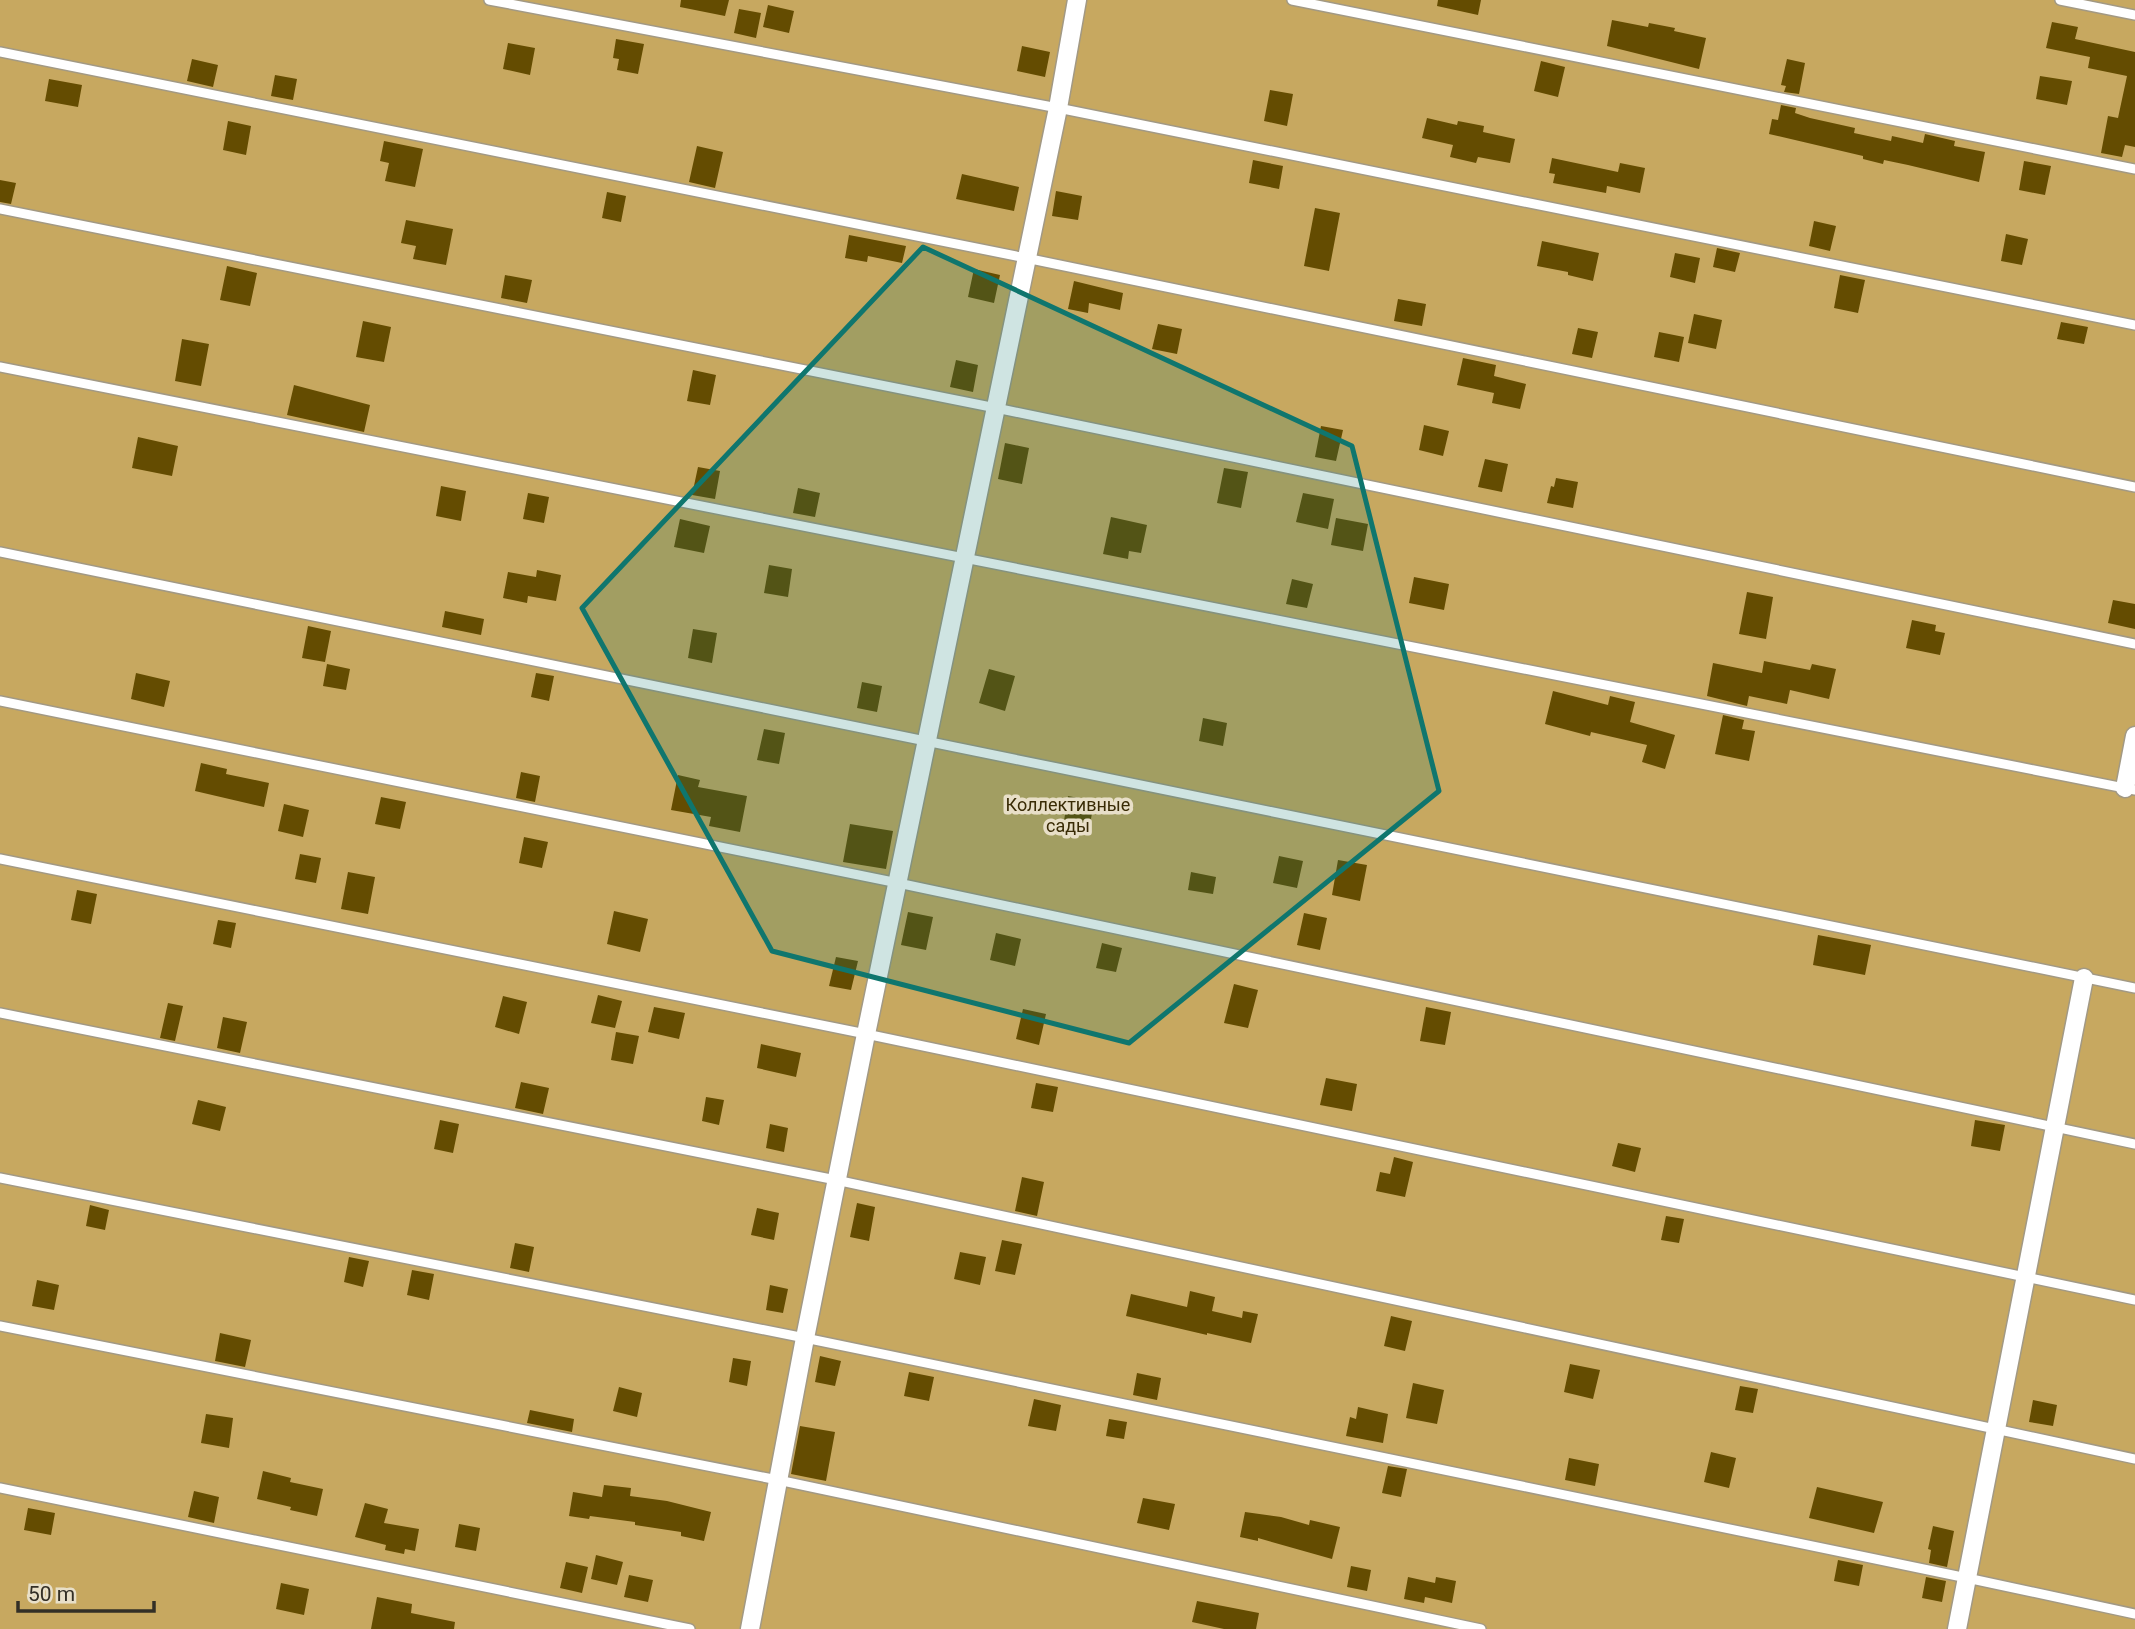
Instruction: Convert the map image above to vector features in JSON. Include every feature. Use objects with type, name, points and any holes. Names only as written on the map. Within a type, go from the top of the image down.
[{"type":"street","points":[[750,1629],[804,1338],[1058,108],[1077,0]]},
{"type":"street","points":[[2130,789],[2135,736]]},
{"type":"street","points":[[1957,1629],[2084,978]]},
{"type":"lane","points":[[489,0],[1058,108],[2135,325]]},
{"type":"lane","points":[[1292,0],[2135,169]]},
{"type":"lane","points":[[2060,0],[2135,15]]},
{"type":"lane","points":[[0,52],[1026,258],[2135,488]]},
{"type":"lane","points":[[0,209],[996,408],[2135,643]]},
{"type":"lane","points":[[0,367],[2130,789]]},
{"type":"lane","points":[[0,552],[2135,988]]},
{"type":"lane","points":[[0,701],[898,883],[2135,1144]]},
{"type":"lane","points":[[0,859],[866,1034],[2135,1300]]},
{"type":"lane","points":[[0,1013],[836,1180],[2135,1459]]},
{"type":"lane","points":[[0,1178],[804,1338],[2135,1614]]},
{"type":"lane","points":[[0,1326],[778,1480],[1480,1629]]},
{"type":"lane","points":[[0,1488],[690,1629]]},
{"type":"highlighted area","points":[[923,247],[1352,446],[1439,791],[1129,1043],[772,951],[582,608]]},
{"type":"green space","name":"Коллективные сады","points":[[0,0],[2135,0],[2135,1629],[0,1629]]},
{"type":"building","points":[[681,0],[729,0],[725,16],[680,7]]},
{"type":"building","points":[[1438,0],[1481,0],[1478,15],[1437,6]]},
{"type":"building","points":[[768,5],[794,11],[789,33],[763,27]]},
{"type":"building","points":[[739,9],[761,13],[756,38],[734,33]]},
{"type":"building","points":[[1612,20],[1648,27],[1649,23],[1706,38],[1699,69],[1607,46]]},
{"type":"building","points":[[2052,22],[2078,27],[2075,39],[2135,52],[2135,147],[2125,145],[2122,157],[2101,153],[2108,116],[2118,118],[2127,76],[2088,68],[2090,57],[2046,48]]},
{"type":"building","points":[[616,39],[644,44],[638,74],[617,70],[619,59],[613,58]]},
{"type":"building","points":[[508,43],[535,48],[530,75],[503,69]]},
{"type":"building","points":[[1022,46],[1050,52],[1045,77],[1017,71]]},
{"type":"building","points":[[192,59],[218,65],[213,87],[187,81]]},
{"type":"building","points":[[1787,59],[1805,63],[1799,94],[1784,92],[1786,86],[1781,85]]},
{"type":"building","points":[[1541,61],[1565,67],[1558,97],[1534,91]]},
{"type":"building","points":[[275,75],[297,79],[293,100],[271,96]]},
{"type":"building","points":[[2040,76],[2072,81],[2067,105],[2036,99]]},
{"type":"building","points":[[49,79],[82,85],[78,107],[45,101]]},
{"type":"building","points":[[1270,90],[1293,94],[1287,126],[1264,121]]},
{"type":"building","points":[[1781,105],[1796,108],[1795,113],[1810,118],[1855,128],[1854,133],[1891,141],[1892,136],[1923,143],[1925,134],[1955,141],[1954,146],[1985,152],[1979,182],[1884,160],[1883,164],[1863,159],[1863,156],[1769,134],[1772,119],[1778,120]]},
{"type":"building","points":[[1427,118],[1457,125],[1458,121],[1484,126],[1483,132],[1515,139],[1510,163],[1478,157],[1476,163],[1450,157],[1453,145],[1422,138]]},
{"type":"building","points":[[228,121],[251,126],[246,155],[223,150]]},
{"type":"building","points":[[384,141],[423,149],[415,187],[385,181],[389,163],[380,161]]},
{"type":"building","points":[[697,146],[723,152],[715,188],[689,182]]},
{"type":"building","points":[[1552,158],[1618,172],[1620,163],[1645,168],[1640,193],[1607,186],[1606,193],[1553,183],[1555,174],[1549,173]]},
{"type":"building","points":[[1253,160],[1283,166],[1279,189],[1249,183]]},
{"type":"building","points":[[2024,161],[2051,166],[2045,195],[2019,190]]},
{"type":"building","points":[[962,174],[1019,187],[1014,211],[956,199]]},
{"type":"building","points":[[0,180],[16,183],[11,204],[0,202]]},
{"type":"building","points":[[1056,191],[1082,196],[1078,220],[1052,216]]},
{"type":"building","points":[[607,192],[626,196],[621,222],[602,218]]},
{"type":"building","points":[[1315,208],[1340,213],[1329,271],[1304,266]]},
{"type":"building","points":[[406,220],[453,229],[446,265],[413,259],[416,246],[401,243]]},
{"type":"building","points":[[1814,221],[1836,226],[1830,251],[1809,246]]},
{"type":"building","points":[[2006,234],[2028,239],[2022,265],[2001,261]]},
{"type":"building","points":[[849,235],[906,246],[902,263],[868,256],[867,262],[845,258]]},
{"type":"building","points":[[1542,241],[1599,253],[1593,281],[1568,275],[1568,272],[1537,266]]},
{"type":"building","points":[[1717,248],[1740,253],[1735,272],[1713,267]]},
{"type":"building","points":[[1675,253],[1700,258],[1695,283],[1670,277]]},
{"type":"building","points":[[227,266],[257,273],[250,306],[220,300]]},
{"type":"building","points":[[974,269],[1000,275],[994,303],[968,297]]},
{"type":"building","points":[[505,275],[532,280],[527,303],[501,298]]},
{"type":"building","points":[[1840,275],[1865,280],[1858,313],[1834,308]]},
{"type":"building","points":[[1074,281],[1123,293],[1120,310],[1089,303],[1088,313],[1068,309]]},
{"type":"building","points":[[1398,299],[1426,304],[1422,326],[1394,321]]},
{"type":"building","points":[[1694,314],[1722,320],[1716,349],[1688,343]]},
{"type":"building","points":[[363,321],[391,327],[384,362],[356,357]]},
{"type":"building","points":[[2061,322],[2088,327],[2084,344],[2057,339]]},
{"type":"building","points":[[1158,324],[1182,329],[1177,354],[1152,349]]},
{"type":"building","points":[[1578,328],[1598,332],[1592,358],[1572,354]]},
{"type":"building","points":[[1659,332],[1684,337],[1679,362],[1654,357]]},
{"type":"building","points":[[182,339],[209,344],[201,386],[175,381]]},
{"type":"building","points":[[1463,358],[1496,365],[1494,376],[1526,384],[1520,409],[1492,403],[1494,393],[1457,385]]},
{"type":"building","points":[[956,360],[978,365],[973,392],[950,387]]},
{"type":"building","points":[[693,370],[716,375],[710,405],[687,401]]},
{"type":"building","points":[[294,385],[370,405],[364,432],[287,415]]},
{"type":"building","points":[[1424,425],[1449,431],[1443,456],[1419,450]]},
{"type":"building","points":[[1321,426],[1343,430],[1336,461],[1315,457]]},
{"type":"building","points":[[138,437],[178,446],[172,476],[132,468]]},
{"type":"building","points":[[1005,443],[1029,448],[1022,484],[998,479]]},
{"type":"building","points":[[1485,459],[1508,464],[1502,492],[1478,487]]},
{"type":"building","points":[[698,467],[720,471],[715,499],[692,495]]},
{"type":"building","points":[[1224,468],[1248,472],[1241,508],[1217,503]]},
{"type":"building","points":[[1556,478],[1578,482],[1573,508],[1547,503]]},
{"type":"building","points":[[441,486],[466,491],[461,521],[436,516]]},
{"type":"building","points":[[798,488],[820,493],[815,517],[793,513]]},
{"type":"building","points":[[528,493],[549,497],[544,523],[523,519]]},
{"type":"building","points":[[1303,493],[1334,499],[1328,529],[1296,522]]},
{"type":"building","points":[[1111,517],[1147,525],[1141,553],[1129,551],[1128,559],[1103,554]]},
{"type":"building","points":[[1336,518],[1368,524],[1363,551],[1331,545]]},
{"type":"building","points":[[680,519],[710,526],[704,553],[674,547]]},
{"type":"building","points":[[769,565],[792,569],[788,597],[764,593]]},
{"type":"building","points":[[537,570],[561,575],[556,601],[528,596],[527,603],[503,598],[508,572],[536,577]]},
{"type":"building","points":[[1414,577],[1449,584],[1444,610],[1409,603]]},
{"type":"building","points":[[1292,579],[1313,584],[1307,608],[1286,604]]},
{"type":"building","points":[[1747,592],[1773,597],[1766,639],[1739,634]]},
{"type":"building","points":[[2113,600],[2135,604],[2135,629],[2108,623]]},
{"type":"building","points":[[445,611],[484,619],[481,635],[442,627]]},
{"type":"building","points":[[1912,620],[1936,625],[1935,631],[1945,633],[1940,655],[1906,648]]},
{"type":"building","points":[[308,626],[331,631],[325,662],[302,658]]},
{"type":"building","points":[[693,629],[717,633],[712,663],[688,658]]},
{"type":"building","points":[[1764,661],[1810,670],[1812,664],[1836,669],[1829,699],[1790,690],[1787,704],[1749,696],[1747,706],[1707,696],[1713,663],[1762,673]]},
{"type":"building","points":[[327,664],[350,669],[346,690],[323,686]]},
{"type":"building","points":[[989,669],[1015,676],[1005,711],[979,703]]},
{"type":"building","points":[[136,673],[170,681],[164,707],[131,699]]},
{"type":"building","points":[[536,673],[554,676],[549,701],[531,697]]},
{"type":"building","points":[[862,682],[882,686],[877,712],[857,708]]},
{"type":"building","points":[[1553,691],[1608,705],[1610,696],[1635,702],[1630,722],[1675,735],[1665,769],[1642,762],[1647,745],[1591,732],[1590,736],[1545,724]]},
{"type":"building","points":[[1723,715],[1744,720],[1742,729],[1755,731],[1749,761],[1715,754]]},
{"type":"building","points":[[1203,718],[1227,723],[1223,746],[1199,741]]},
{"type":"building","points":[[764,729],[785,733],[779,764],[757,760]]},
{"type":"building","points":[[201,763],[227,769],[226,774],[269,783],[264,807],[195,791]]},
{"type":"building","points":[[521,772],[540,776],[535,802],[516,798]]},
{"type":"building","points":[[678,775],[700,780],[698,787],[747,796],[740,832],[709,826],[711,817],[671,810]]},
{"type":"building","points":[[1068,796],[1094,801],[1089,831],[1063,827]]},
{"type":"building","points":[[381,797],[406,802],[400,829],[375,824]]},
{"type":"building","points":[[284,804],[309,810],[303,837],[278,831]]},
{"type":"building","points":[[850,824],[893,831],[886,869],[843,862]]},
{"type":"building","points":[[524,837],[548,842],[542,868],[519,863]]},
{"type":"building","points":[[300,854],[321,858],[316,883],[295,879]]},
{"type":"building","points":[[1279,856],[1303,861],[1297,888],[1273,883]]},
{"type":"building","points":[[1338,860],[1367,865],[1360,901],[1332,895]]},
{"type":"building","points":[[348,872],[375,877],[368,914],[341,909]]},
{"type":"building","points":[[1191,872],[1216,877],[1213,894],[1188,890]]},
{"type":"building","points":[[77,890],[97,894],[91,924],[71,920]]},
{"type":"building","points":[[614,911],[648,919],[640,952],[607,944]]},
{"type":"building","points":[[908,912],[933,917],[926,950],[901,945]]},
{"type":"building","points":[[1304,913],[1327,918],[1320,950],[1297,945]]},
{"type":"building","points":[[218,920],[236,923],[231,948],[213,944]]},
{"type":"building","points":[[996,933],[1021,939],[1015,966],[990,960]]},
{"type":"building","points":[[1818,935],[1871,945],[1865,975],[1813,965]]},
{"type":"building","points":[[1102,943],[1122,948],[1116,972],[1096,968]]},
{"type":"building","points":[[836,957],[858,961],[851,990],[829,986]]},
{"type":"building","points":[[1234,984],[1258,990],[1248,1028],[1224,1023]]},
{"type":"building","points":[[598,995],[622,1001],[615,1028],[591,1023]]},
{"type":"building","points":[[503,996],[527,1002],[519,1034],[495,1027]]},
{"type":"building","points":[[168,1003],[183,1006],[175,1041],[160,1038]]},
{"type":"building","points":[[654,1007],[685,1013],[679,1039],[648,1032]]},
{"type":"building","points":[[1426,1007],[1451,1012],[1445,1045],[1420,1041]]},
{"type":"building","points":[[1023,1009],[1046,1014],[1039,1045],[1016,1039]]},
{"type":"building","points":[[223,1017],[247,1022],[240,1053],[217,1048]]},
{"type":"building","points":[[616,1032],[639,1036],[633,1064],[611,1060]]},
{"type":"building","points":[[761,1044],[801,1053],[796,1077],[757,1068]]},
{"type":"building","points":[[1326,1078],[1357,1084],[1352,1111],[1320,1105]]},
{"type":"building","points":[[521,1082],[549,1088],[543,1114],[515,1108]]},
{"type":"building","points":[[1036,1083],[1058,1087],[1053,1112],[1031,1108]]},
{"type":"building","points":[[706,1097],[724,1100],[719,1125],[702,1121]]},
{"type":"building","points":[[198,1100],[226,1107],[220,1131],[192,1124]]},
{"type":"building","points":[[440,1120],[459,1124],[453,1153],[434,1149]]},
{"type":"building","points":[[1975,1120],[2005,1125],[2000,1151],[1971,1146]]},
{"type":"building","points":[[770,1124],[788,1128],[784,1152],[766,1148]]},
{"type":"building","points":[[1618,1143],[1641,1148],[1635,1172],[1612,1166]]},
{"type":"building","points":[[1394,1157],[1413,1162],[1405,1197],[1376,1191],[1380,1172],[1390,1174]]},
{"type":"building","points":[[1022,1177],[1044,1182],[1037,1216],[1015,1211]]},
{"type":"building","points":[[857,1203],[875,1207],[869,1241],[850,1237]]},
{"type":"building","points":[[90,1205],[109,1210],[105,1230],[86,1226]]},
{"type":"building","points":[[757,1208],[779,1213],[774,1240],[751,1235]]},
{"type":"building","points":[[1666,1216],[1684,1219],[1679,1243],[1661,1240]]},
{"type":"building","points":[[1002,1240],[1022,1244],[1015,1275],[995,1271]]},
{"type":"building","points":[[515,1243],[534,1247],[529,1272],[510,1268]]},
{"type":"building","points":[[960,1252],[986,1257],[980,1285],[954,1279]]},
{"type":"building","points":[[349,1257],[369,1261],[363,1287],[344,1282]]},
{"type":"building","points":[[412,1270],[434,1274],[429,1300],[407,1295]]},
{"type":"building","points":[[37,1280],[59,1285],[54,1310],[32,1306]]},
{"type":"building","points":[[770,1285],[788,1289],[783,1313],[766,1310]]},
{"type":"building","points":[[1190,1291],[1215,1297],[1212,1311],[1242,1318],[1243,1311],[1258,1314],[1251,1343],[1126,1316],[1131,1294],[1187,1307]]},
{"type":"building","points":[[1391,1316],[1412,1321],[1405,1351],[1384,1346]]},
{"type":"building","points":[[220,1333],[251,1340],[245,1367],[215,1361]]},
{"type":"building","points":[[820,1356],[841,1361],[835,1386],[815,1382]]},
{"type":"building","points":[[733,1358],[751,1361],[747,1386],[729,1382]]},
{"type":"building","points":[[1570,1364],[1600,1370],[1593,1399],[1564,1392]]},
{"type":"building","points":[[909,1372],[934,1377],[929,1401],[904,1396]]},
{"type":"building","points":[[1137,1373],[1161,1378],[1157,1400],[1133,1395]]},
{"type":"building","points":[[1413,1383],[1444,1390],[1437,1424],[1406,1418]]},
{"type":"building","points":[[1740,1386],[1758,1389],[1753,1413],[1735,1410]]},
{"type":"building","points":[[619,1387],[642,1393],[637,1417],[613,1411]]},
{"type":"building","points":[[1034,1399],[1061,1405],[1056,1431],[1028,1426]]},
{"type":"building","points":[[2033,1400],[2057,1405],[2053,1426],[2029,1422]]},
{"type":"building","points":[[1358,1407],[1388,1414],[1383,1443],[1346,1436],[1350,1417],[1356,1419]]},
{"type":"building","points":[[530,1410],[574,1419],[572,1432],[527,1423]]},
{"type":"building","points":[[206,1414],[233,1418],[229,1448],[201,1443]]},
{"type":"building","points":[[1109,1419],[1127,1422],[1124,1439],[1106,1436]]},
{"type":"building","points":[[800,1426],[835,1432],[826,1481],[791,1474]]},
{"type":"building","points":[[1711,1452],[1736,1458],[1729,1488],[1704,1482]]},
{"type":"building","points":[[1569,1458],[1599,1464],[1595,1486],[1565,1480]]},
{"type":"building","points":[[1388,1466],[1407,1469],[1401,1497],[1382,1493]]},
{"type":"building","points":[[263,1471],[291,1478],[290,1482],[323,1489],[317,1516],[257,1499]]},
{"type":"building","points":[[604,1485],[631,1488],[630,1496],[667,1501],[711,1512],[704,1541],[681,1536],[681,1532],[635,1525],[635,1522],[569,1516],[573,1492],[602,1497]]},
{"type":"building","points":[[1817,1487],[1883,1502],[1874,1533],[1809,1518]]},
{"type":"building","points":[[194,1491],[219,1497],[214,1523],[188,1517]]},
{"type":"building","points":[[1143,1498],[1175,1504],[1169,1530],[1137,1523]]},
{"type":"building","points":[[365,1503],[388,1509],[384,1523],[419,1529],[415,1551],[405,1549],[404,1554],[385,1550],[386,1545],[355,1537]]},
{"type":"building","points":[[28,1508],[55,1513],[51,1535],[24,1530]]},
{"type":"building","points":[[1245,1512],[1281,1517],[1309,1525],[1310,1520],[1340,1527],[1332,1559],[1258,1538],[1258,1541],[1240,1537]]},
{"type":"building","points":[[459,1524],[480,1528],[476,1551],[455,1547]]},
{"type":"building","points":[[1933,1526],[1954,1531],[1947,1567],[1929,1563],[1931,1550],[1928,1549]]},
{"type":"building","points":[[596,1555],[623,1562],[617,1585],[591,1579]]},
{"type":"building","points":[[1838,1560],[1863,1565],[1859,1586],[1834,1581]]},
{"type":"building","points":[[566,1562],[588,1567],[582,1593],[560,1588]]},
{"type":"building","points":[[1351,1566],[1371,1570],[1367,1591],[1347,1587]]},
{"type":"building","points":[[629,1575],[653,1580],[648,1602],[624,1597]]},
{"type":"building","points":[[1408,1577],[1435,1583],[1436,1577],[1456,1581],[1452,1603],[1425,1597],[1424,1603],[1404,1599]]},
{"type":"building","points":[[1926,1577],[1946,1581],[1942,1602],[1922,1598]]},
{"type":"building","points":[[281,1583],[309,1589],[304,1615],[276,1609]]},
{"type":"building","points":[[377,1597],[412,1604],[411,1613],[455,1622],[454,1629],[371,1629]]},
{"type":"building","points":[[1197,1601],[1259,1613],[1256,1629],[1224,1629],[1192,1622]]}]
